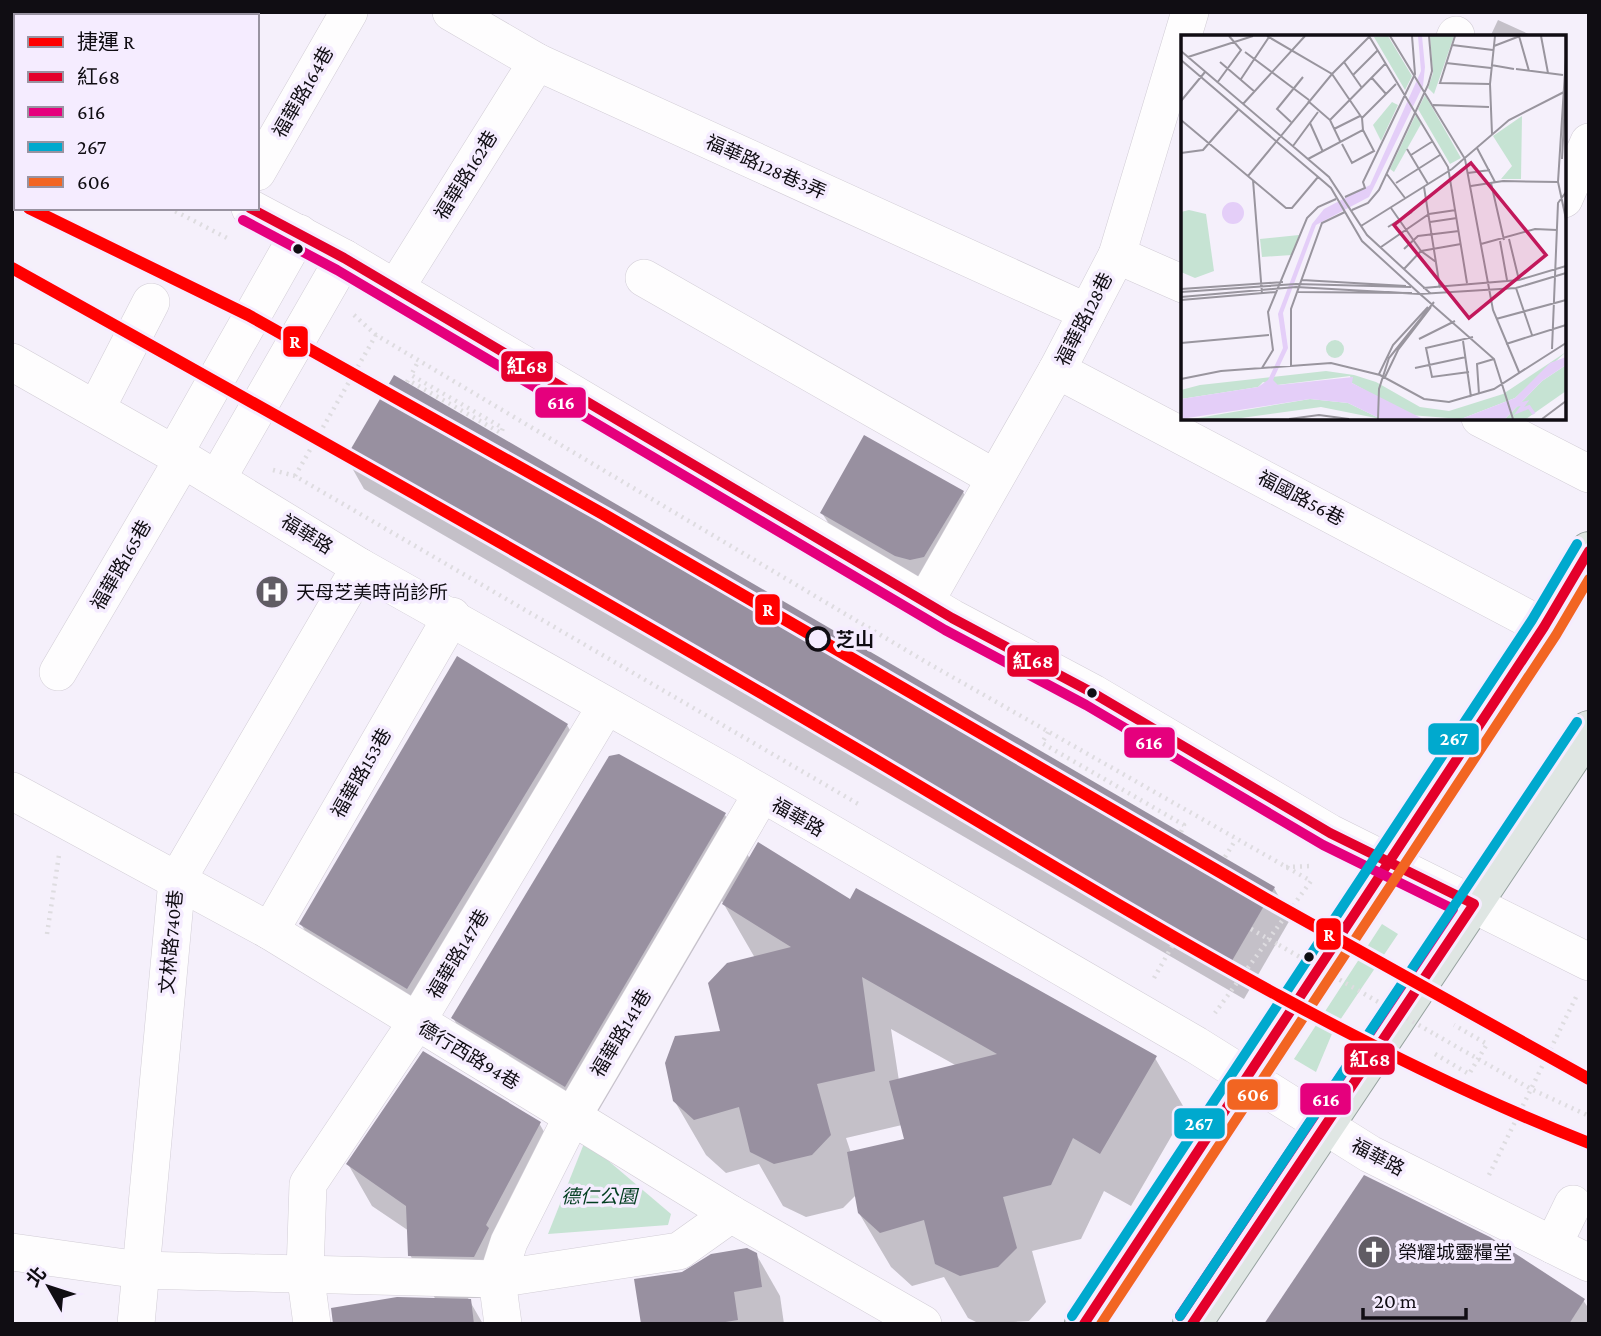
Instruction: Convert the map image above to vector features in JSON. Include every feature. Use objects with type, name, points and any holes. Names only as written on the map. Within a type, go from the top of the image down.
[{"type":"main road","points":[[1084,1324],[1248,1080],[1544,626],[1589,551]]},
{"type":"main road","points":[[1192,1324],[1589,730]]},
{"type":"street","name":"福華路164巷","points":[[259,169],[349,12]]},
{"type":"street","name":"福華路128巷3弄","points":[[451,12],[537,62],[1087,313]]},
{"type":"street","name":"福華路128巷","points":[[1183,35],[1190,12]]},
{"type":"street","name":"福華路128巷","points":[[925,602],[1058,370],[1117,255],[1181,42]]},
{"type":"street","name":"福華路162巷","points":[[396,289],[537,62]]},
{"type":"street","points":[[1566,194],[1589,142]]},
{"type":"street","points":[[254,210],[344,258],[925,602],[1093,693],[1330,833],[1474,904],[1584,976]]},
{"type":"street","name":"福華路165巷","points":[[58,672],[179,456],[299,233]]},
{"type":"street","points":[[1117,255],[1181,283]]},
{"type":"street","points":[[216,479],[344,258]]},
{"type":"street","points":[[644,278],[995,478]]},
{"type":"street","points":[[96,409],[151,302]]},
{"type":"street","name":"福華路","points":[[12,362],[179,456],[360,567],[452,616],[1196,1045],[1370,1154],[1589,1263]]},
{"type":"street","name":"福國路56巷","points":[[1058,370],[1544,626]]},
{"type":"street","points":[[1484,420],[1589,474]]},
{"type":"street","name":"文林路740巷","points":[[136,1324],[177,880],[360,567]]},
{"type":"street","name":"福華路153巷","points":[[270,931],[452,616]]},
{"type":"street","name":"福華路147巷","points":[[312,1324],[305,1272],[308,1184],[416,1023],[606,706]]},
{"type":"street","name":"德行西路94巷","points":[[12,791],[270,931],[731,1214],[923,1324]]},
{"type":"street","name":"福華路141巷","points":[[497,1279],[509,1242],[572,1117],[761,795]]},
{"type":"street","points":[[1553,1245],[1573,1204]]},
{"type":"street","points":[[12,1252],[140,1270],[305,1272],[497,1279],[679,1251],[731,1214]]},
{"type":"street","points":[[497,1279],[503,1324]]},
{"type":"path","points":[[872,812],[295,476],[376,335],[1048,732],[1311,881],[1216,1014],[1205,1008]]},
{"type":"path","points":[[407,383],[408,380],[501,433],[503,428],[411,375],[419,360]]},
{"type":"path","points":[[1048,732],[1042,743],[1184,825],[1181,832]]},
{"type":"path","points":[[47,934],[64,819]]},
{"type":"path","points":[[1225,858],[1236,839]]},
{"type":"path","points":[[1251,929],[1478,1059],[1589,1116]]},
{"type":"path","points":[[1154,978],[1175,941]]},
{"type":"path","points":[[1142,971],[1164,984]]},
{"type":"path","points":[[1485,1183],[1584,976]]},
{"type":"path","points":[[1435,1054],[1469,1074],[1487,1044],[1454,1025]]},
{"type":"green space","points":[[1382,924],[1398,934],[1334,1029],[1316,1072],[1294,1059]]},
{"type":"green space","name":"德仁公園","points":[[585,1141],[671,1214],[668,1225],[548,1234]]},
{"type":"building","points":[[394,375],[1275,887],[1226,971],[345,459]]},
{"type":"building","points":[[864,435],[964,491],[924,557],[910,560],[895,556],[820,513]]},
{"type":"building","points":[[457,656],[568,724],[407,989],[299,924]]},
{"type":"building","points":[[619,754],[726,813],[565,1087],[451,1018],[609,756]]},
{"type":"building","points":[[758,842],[850,899],[856,888],[1157,1056],[1100,1154],[1073,1138],[1051,1185],[1003,1197],[1017,1248],[998,1267],[960,1276],[935,1264],[924,1220],[880,1233],[858,1213],[847,1152],[904,1139],[889,1081],[997,1054],[862,977],[875,1071],[817,1084],[831,1135],[812,1155],[774,1164],[750,1152],[739,1107],[694,1120],[673,1101],[665,1063],[675,1036],[720,1031],[708,983],[727,963],[791,947],[722,904]]},
{"type":"building","points":[[423,1051],[541,1122],[486,1225],[489,1228],[474,1257],[408,1256],[406,1206],[346,1164]]},
{"type":"building","points":[[1364,1175],[1490,1237],[1585,1299],[1569,1324],[1264,1324]]},
{"type":"building","points":[[747,1248],[757,1253],[762,1287],[734,1292],[738,1320],[713,1324],[641,1324],[634,1279],[682,1272],[711,1254]]},
{"type":"building","points":[[397,1297],[471,1299],[474,1324],[333,1324],[331,1308]]},
{"type":"metro line","name":"R","points":[[33,210],[248,315],[603,514],[1268,900],[1589,1079]]},
{"type":"metro line","name":"R","points":[[12,268],[646,626],[1214,960],[1399,1058],[1493,1103],[1589,1143]]},
{"type":"transit line","name":"紅68","points":[[254,210],[344,258],[952,618],[1093,693],[1330,833],[1474,904],[1192,1324]]},
{"type":"transit line","name":"616","points":[[243,220],[337,270],[945,630],[1086,705],[1323,845],[1453,909],[1180,1316]]},
{"type":"transit line","name":"267","points":[[1072,1316],[1532,620],[1577,544]]},
{"type":"transit line","name":"紅68","points":[[1084,1324],[1544,627],[1589,551]]},
{"type":"transit line","name":"606","points":[[1101,1324],[1556,635],[1589,579]]},
{"type":"transit line","name":"267","points":[[1180,1316],[1577,722]]},
{"type":"place","name":"天母芝美時尚診所","points":[[272,592]]},
{"type":"place","name":"芝山","points":[[818,639]]},
{"type":"place","name":"榮耀城靈糧堂","points":[[1374,1252]]}]
